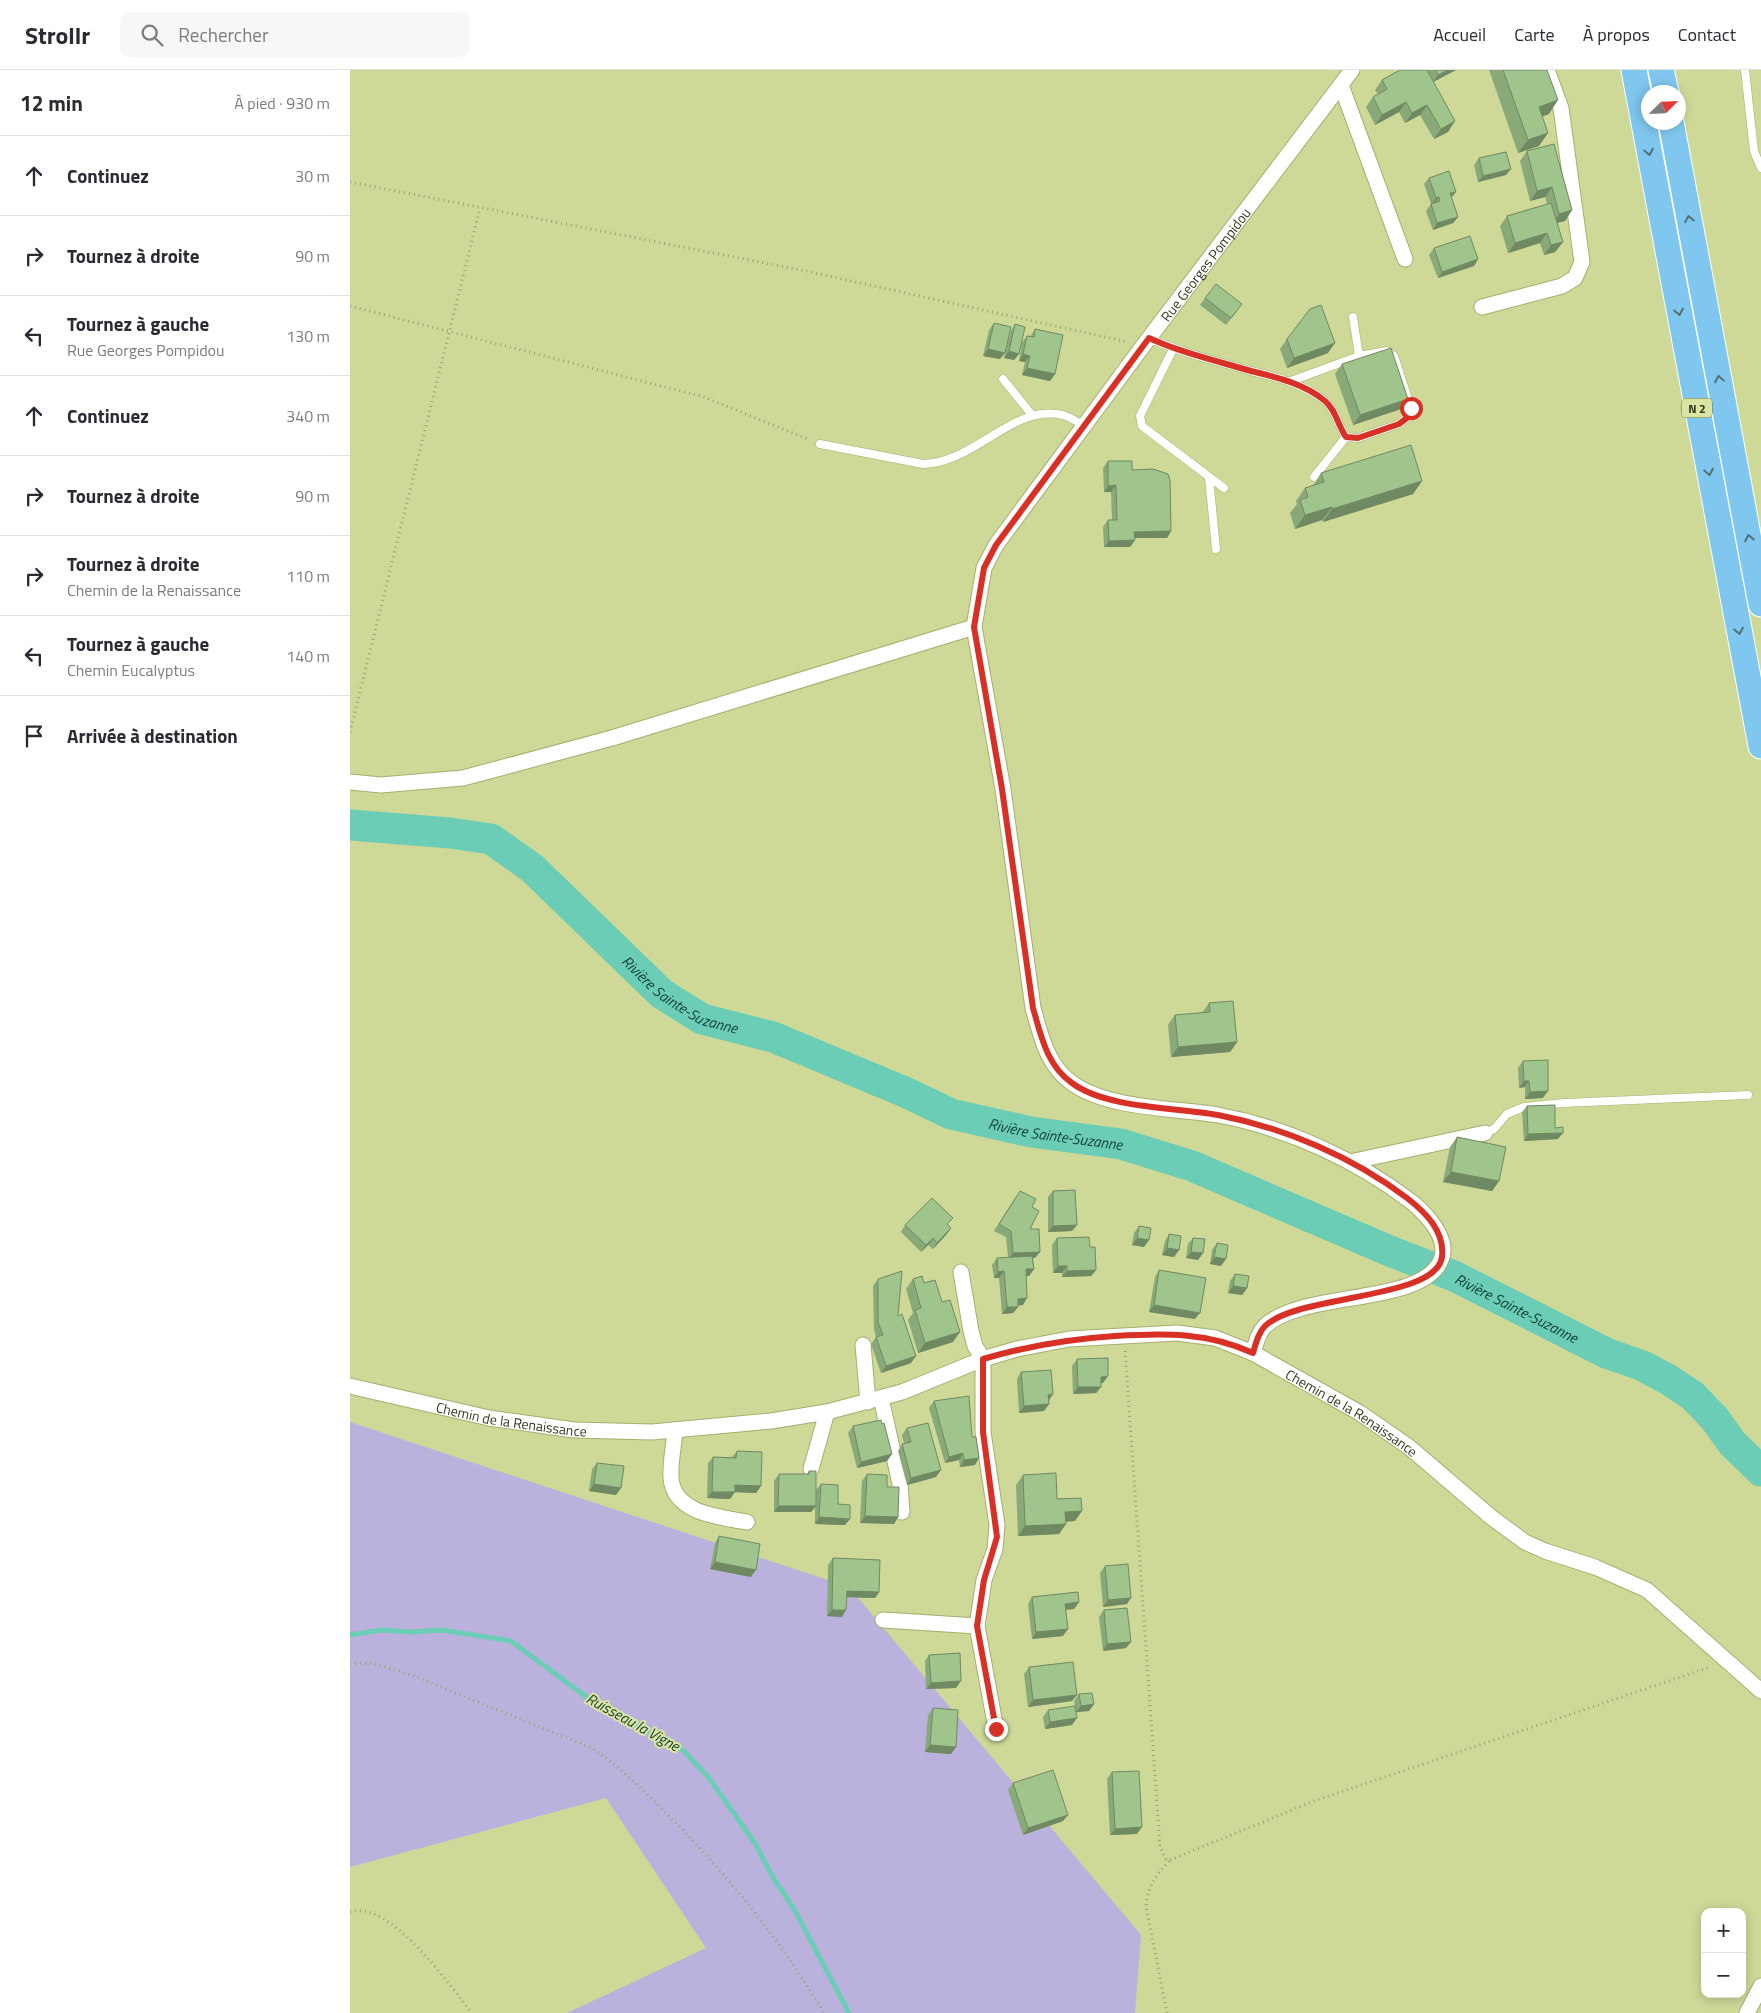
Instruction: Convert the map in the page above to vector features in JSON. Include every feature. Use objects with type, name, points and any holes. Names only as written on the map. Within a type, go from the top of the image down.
[{"type":"highway","name":"N 2","points":[[1634,70],[1761,746]]},
{"type":"highway","points":[[1661,70],[1664,85]]},
{"type":"highway","name":"N 2","points":[[1672,130],[1761,604]]},
{"type":"street","points":[[1482,307],[1562,286],[1575,278],[1582,262],[1561,108],[1547,70]]},
{"type":"street","name":"Rue Georges Pompidou","points":[[1345,74],[1405,259]]},
{"type":"street","name":"Rue Georges Pompidou","points":[[1253,1353],[1258,1335],[1265,1326],[1288,1312],[1387,1291],[1418,1281],[1434,1272],[1442,1259],[1442,1246],[1439,1235],[1424,1212],[1386,1182],[1350,1162],[1271,1129],[1219,1115],[1136,1104],[1099,1096],[1072,1084],[1055,1067],[1043,1043],[1033,1008],[1002,789],[974,627],[984,568],[996,545],[1345,74]]},
{"type":"street","points":[[350,782],[381,785],[462,778],[612,738],[974,627]]},
{"type":"street","points":[[1350,1162],[1485,1133]]},
{"type":"street","points":[[961,1272],[971,1331],[975,1346],[983,1359],[983,1432],[997,1537],[984,1580],[977,1626],[996,1729]]},
{"type":"street","name":"Chemin de la Renaissance","points":[[350,1386],[489,1418],[574,1430],[603,1432],[674,1430],[827,1412],[874,1400],[983,1359],[1017,1349],[1069,1339],[1177,1333],[1196,1335],[1235,1344],[1368,1419],[1409,1447],[1490,1517],[1525,1542],[1544,1551],[1595,1567],[1647,1590],[1761,1691]]},
{"type":"street","points":[[863,1345],[874,1400],[900,1484],[902,1512]]},
{"type":"street","points":[[812,1469],[827,1412]]},
{"type":"street","points":[[674,1430],[671,1479],[676,1492],[683,1502],[706,1514],[747,1522]]},
{"type":"street","points":[[883,1620],[977,1626]]},
{"type":"street","points":[[1747,2013],[1761,1986]]},
{"type":"lane","points":[[1745,70],[1754,151],[1761,168]]},
{"type":"lane","points":[[1353,317],[1359,356]]},
{"type":"lane","points":[[1146,342],[1291,382],[1324,400],[1331,407],[1346,437]]},
{"type":"lane","points":[[1173,349],[1140,416],[1142,426],[1224,488]]},
{"type":"lane","points":[[1291,382],[1359,356],[1387,350],[1394,356],[1411,408],[1407,418],[1399,424],[1358,438],[1346,437]]},
{"type":"lane","points":[[1003,379],[1032,415]]},
{"type":"lane","points":[[820,444],[923,464],[936,464],[965,454],[1032,415],[1049,413],[1065,416],[1084,426]]},
{"type":"lane","points":[[1314,477],[1346,437]]},
{"type":"lane","points":[[1210,478],[1216,549]]},
{"type":"lane","points":[[1485,1133],[1494,1129],[1508,1114],[1524,1107],[1564,1103],[1748,1096]]},
{"type":"path","points":[[350,182],[806,271],[1146,342]]},
{"type":"path","points":[[350,732],[480,208]]},
{"type":"path","points":[[350,306],[704,397],[820,444]]},
{"type":"path","points":[[1124,1336],[1160,1847],[1162,1855],[1170,1860]]},
{"type":"path","points":[[1167,2013],[1146,1906],[1147,1891],[1154,1877],[1170,1860],[1314,1801],[1727,1661]]},
{"type":"path","points":[[350,1664],[370,1662],[406,1673],[592,1748],[609,1759],[645,1791],[706,1853],[759,1916],[824,2013]]},
{"type":"path","points":[[350,1912],[371,1912],[386,1919],[404,1932],[472,2013]]},
{"type":"shaded area","points":[[350,1422],[849,1587],[1141,1935],[1135,2013],[567,2013],[706,1948],[606,1798],[350,1867]]},
{"type":"building","points":[[1400,70],[1427,70],[1455,121],[1441,129],[1427,105],[1412,113],[1406,102],[1382,115],[1373,97],[1387,89],[1382,80]]},
{"type":"building","points":[[1435,70],[1448,70],[1438,75]]},
{"type":"building","points":[[1503,70],[1547,70],[1558,100],[1539,107],[1548,133],[1528,140]]},
{"type":"building","points":[[1554,144],[1572,210],[1559,214],[1552,187],[1537,191],[1527,151]]},
{"type":"building","points":[[1506,152],[1511,169],[1483,176],[1479,158]]},
{"type":"building","points":[[1449,171],[1456,192],[1450,193],[1458,217],[1437,223],[1431,204],[1440,201],[1439,197],[1436,198],[1429,178]]},
{"type":"building","points":[[1551,203],[1563,242],[1551,245],[1547,233],[1515,243],[1507,216]]},
{"type":"building","points":[[1470,236],[1478,259],[1442,272],[1434,248]]},
{"type":"building","points":[[1216,284],[1242,304],[1231,318],[1205,298]]},
{"type":"building","points":[[1321,305],[1335,343],[1294,358],[1287,339],[1310,309]]},
{"type":"building","points":[[994,323],[1011,327],[1005,353],[988,349]]},
{"type":"building","points":[[1015,324],[1025,327],[1019,354],[1009,351]]},
{"type":"building","points":[[1035,329],[1063,335],[1055,374],[1027,368],[1030,356],[1023,354],[1027,336],[1034,337]]},
{"type":"building","points":[[1391,348],[1408,399],[1360,415],[1342,364]]},
{"type":"building","points":[[1411,445],[1422,481],[1332,509],[1332,507],[1305,515],[1300,500],[1308,497],[1305,488],[1324,482],[1321,473]]},
{"type":"building","points":[[1108,461],[1132,461],[1132,470],[1153,469],[1168,474],[1170,480],[1171,531],[1134,532],[1135,540],[1109,541],[1108,520],[1117,520],[1116,485],[1108,486]]},
{"type":"building","points":[[1233,1001],[1237,1042],[1178,1047],[1175,1015],[1210,1012],[1209,1003]]},
{"type":"building","points":[[1548,1060],[1548,1091],[1530,1092],[1529,1081],[1524,1081],[1523,1061]]},
{"type":"building","points":[[1555,1105],[1555,1128],[1563,1127],[1563,1133],[1528,1134],[1527,1106]]},
{"type":"building","points":[[1457,1137],[1506,1147],[1499,1181],[1451,1172]]},
{"type":"building","points":[[1075,1190],[1077,1225],[1053,1226],[1053,1191]]},
{"type":"building","points":[[1020,1191],[1036,1199],[1032,1207],[1039,1211],[1030,1229],[1039,1229],[1040,1252],[1013,1253],[1011,1231],[999,1224]]},
{"type":"building","points":[[932,1198],[953,1218],[947,1224],[951,1228],[937,1243],[933,1238],[926,1245],[905,1225]]},
{"type":"building","points":[[1139,1226],[1151,1228],[1149,1240],[1137,1238]]},
{"type":"building","points":[[1169,1234],[1181,1236],[1179,1250],[1167,1248]]},
{"type":"building","points":[[1089,1237],[1090,1247],[1095,1247],[1096,1270],[1067,1271],[1067,1266],[1058,1266],[1057,1238]]},
{"type":"building","points":[[1193,1238],[1205,1239],[1203,1253],[1191,1252]]},
{"type":"building","points":[[1217,1243],[1228,1245],[1226,1259],[1214,1257]]},
{"type":"building","points":[[1032,1256],[1034,1269],[1026,1269],[1027,1298],[1018,1299],[1018,1307],[1007,1307],[1004,1271],[998,1272],[997,1258]]},
{"type":"building","points":[[1159,1270],[1206,1278],[1200,1313],[1154,1305]]},
{"type":"building","points":[[902,1271],[898,1316],[902,1314],[916,1356],[886,1366],[876,1337],[883,1335],[878,1322],[878,1279]]},
{"type":"building","points":[[1235,1274],[1249,1276],[1247,1288],[1233,1286]]},
{"type":"building","points":[[922,1276],[924,1283],[935,1280],[942,1302],[950,1300],[960,1332],[925,1343],[915,1310],[921,1308],[913,1279]]},
{"type":"building","points":[[1108,1358],[1108,1376],[1101,1377],[1101,1387],[1078,1387],[1077,1359]]},
{"type":"building","points":[[1051,1370],[1053,1394],[1048,1395],[1049,1404],[1024,1406],[1021,1372]]},
{"type":"building","points":[[969,1396],[972,1437],[976,1437],[979,1458],[964,1460],[963,1453],[949,1457],[934,1401]]},
{"type":"building","points":[[881,1420],[882,1424],[884,1423],[892,1454],[861,1462],[853,1426]]},
{"type":"building","points":[[928,1423],[941,1470],[911,1478],[902,1444],[911,1442],[907,1428]]},
{"type":"building","points":[[737,1451],[762,1452],[761,1486],[735,1485],[735,1492],[712,1492],[713,1457],[736,1458]]},
{"type":"building","points":[[597,1463],[624,1466],[621,1488],[594,1484]]},
{"type":"building","points":[[809,1471],[816,1471],[816,1506],[778,1506],[779,1474],[809,1474]]},
{"type":"building","points":[[1056,1473],[1057,1499],[1081,1498],[1082,1511],[1065,1512],[1066,1524],[1025,1526],[1023,1475]]},
{"type":"building","points":[[867,1474],[887,1475],[887,1487],[899,1487],[898,1517],[865,1516]]},
{"type":"building","points":[[821,1484],[838,1485],[838,1504],[850,1505],[850,1519],[819,1517]]},
{"type":"building","points":[[719,1536],[760,1544],[756,1570],[715,1562]]},
{"type":"building","points":[[833,1558],[880,1560],[879,1592],[847,1591],[846,1610],[832,1610]]},
{"type":"building","points":[[1128,1564],[1131,1598],[1108,1600],[1105,1566]]},
{"type":"building","points":[[1078,1592],[1079,1602],[1065,1604],[1068,1629],[1036,1632],[1032,1597]]},
{"type":"building","points":[[1127,1608],[1131,1642],[1107,1644],[1104,1610]]},
{"type":"building","points":[[960,1653],[961,1681],[931,1683],[929,1655]]},
{"type":"building","points":[[1073,1662],[1077,1695],[1033,1700],[1029,1667]]},
{"type":"building","points":[[1092,1693],[1094,1704],[1081,1706],[1079,1694]]},
{"type":"building","points":[[1075,1706],[1077,1718],[1050,1722],[1048,1710]]},
{"type":"building","points":[[933,1708],[958,1710],[956,1747],[930,1745]]},
{"type":"building","points":[[1053,1770],[1068,1815],[1028,1828],[1013,1783]]},
{"type":"building","points":[[1139,1771],[1142,1827],[1115,1829],[1112,1772]]},
{"type":"waterway","name":"Rivière Sainte-Suzanne","points":[[350,825],[450,833],[491,839],[532,868],[662,994],[702,1019],[773,1037],[907,1093],[951,1114],[1031,1132],[1121,1144],[1192,1166],[1392,1252],[1454,1276],[1606,1353],[1643,1366],[1669,1380],[1693,1396],[1715,1419],[1732,1443],[1761,1471]]},
{"type":"waterway","name":"Ruisseau la Vigne","points":[[350,1635],[381,1630],[411,1632],[442,1630],[511,1641],[596,1704],[684,1751],[709,1778],[754,1842],[774,1879],[794,1909],[849,2013]]},
{"type":"route","points":[[996,1729],[977,1626],[984,1580],[995,1549],[997,1537],[997,1525],[983,1432],[983,1359],[1017,1349],[1069,1339],[1160,1333],[1177,1333],[1215,1338],[1235,1344],[1253,1353],[1258,1335],[1265,1326],[1276,1318],[1302,1308],[1387,1291],[1418,1281],[1434,1272],[1442,1259],[1442,1246],[1439,1235],[1424,1212],[1386,1182],[1336,1155],[1271,1129],[1219,1115],[1136,1104],[1099,1096],[1072,1084],[1055,1067],[1043,1043],[1033,1008],[1002,789],[974,627],[978,592],[984,568],[996,545],[1149,338],[1173,349],[1291,382],[1324,400],[1331,407],[1346,437],[1358,438],[1399,424],[1407,418],[1411,408]]}]
